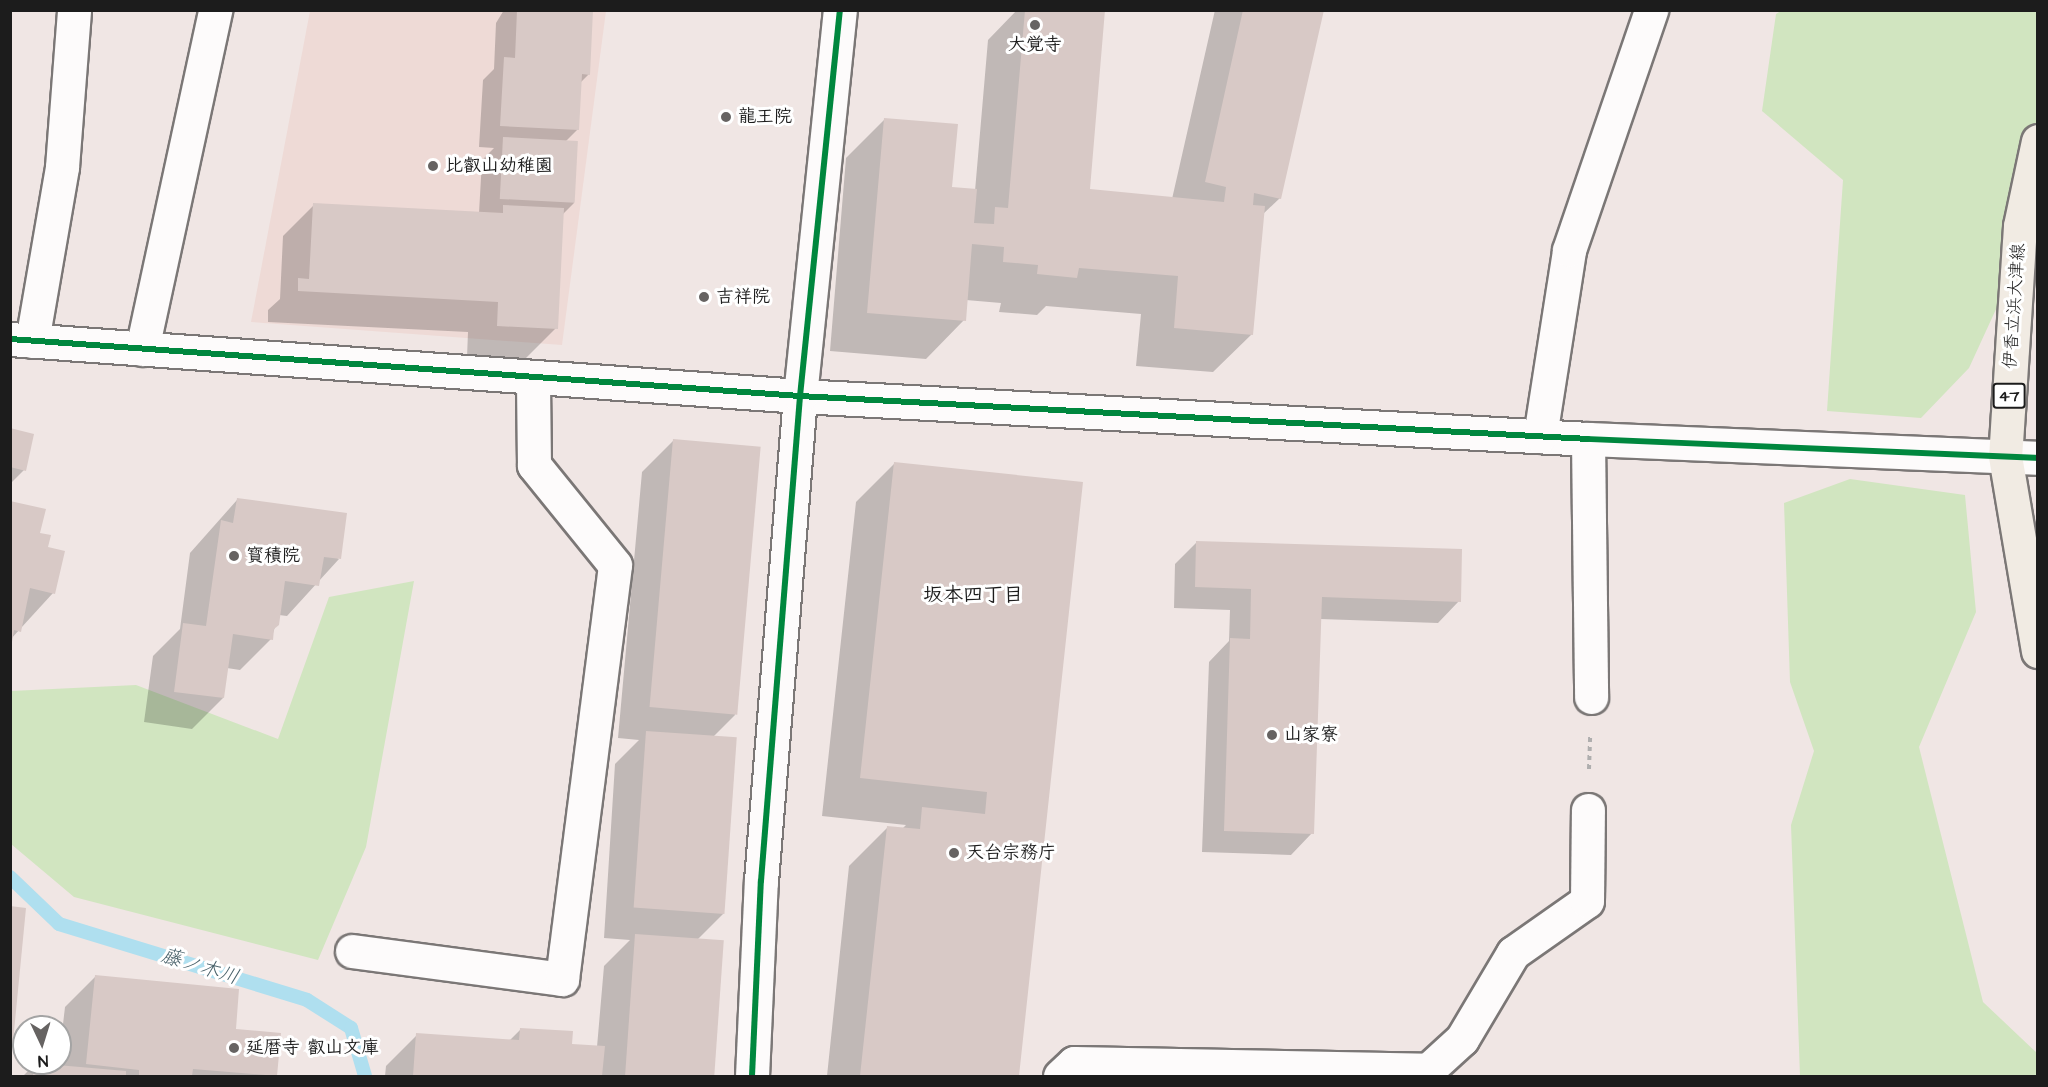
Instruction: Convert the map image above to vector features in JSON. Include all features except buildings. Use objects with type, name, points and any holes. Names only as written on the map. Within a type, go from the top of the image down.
[{"type":"main road","name":"伊香立浜大津線","points":[[2037,141],[2020,226],[2005,456],[2037,651]]},
{"type":"street","points":[[74,10],[62,167],[21,340],[800,396],[1588,439],[2037,458]]},
{"type":"street","points":[[142,349],[215,10]]},
{"type":"street","points":[[752,1077],[761,881],[800,396],[840,10]]},
{"type":"street","points":[[1540,436],[1569,250],[1651,10]]},
{"type":"street","points":[[352,951],[562,979],[615,565],[534,465],[533,377]]},
{"type":"street","points":[[1588,439],[1591,697]]},
{"type":"street","points":[[1059,1077],[1074,1063],[1301,1073],[1428,1070],[1462,1039],[1513,953],[1587,901],[1587,810]]},
{"type":"path","points":[[1587,810],[1591,697]]},
{"type":"shaded area","name":"比叡山幼稚園","points":[[310,11],[606,11],[562,345],[251,322]]},
{"type":"green space","points":[[1781,11],[2037,11],[2037,220],[1969,368],[1921,418],[1827,411],[1843,180],[1762,111],[1776,14]]},
{"type":"green space","points":[[1850,479],[1965,495],[1976,612],[1919,747],[1983,1002],[2037,1053],[2037,1076],[1800,1076],[1791,825],[1814,751],[1790,682],[1784,503]]},
{"type":"green space","points":[[414,581],[366,847],[318,960],[74,897],[11,844],[11,691],[136,685],[278,739],[329,597]]},
{"type":"waterway","name":"藤ノ木川","points":[[10,877],[59,924],[307,1000],[351,1028],[365,1076]]},
{"type":"cycle path","points":[[752,1076],[761,881],[800,396],[840,10]]},
{"type":"cycle path","points":[[10,339],[800,396],[1588,439],[2038,458]]},
{"type":"place","name":"大覚寺","points":[[1035,25]]},
{"type":"place","name":"龍王院","points":[[726,117]]},
{"type":"place","name":"比叡山幼稚園","points":[[433,166]]},
{"type":"place","name":"吉祥院","points":[[704,297]]},
{"type":"place","name":"寳積院","points":[[234,556]]},
{"type":"place","name":"山家寮","points":[[1272,735]]},
{"type":"place","name":"天台宗務庁","points":[[954,853]]},
{"type":"place","name":"延暦寺 叡山文庫","points":[[234,1048]]},
{"type":"district","name":"坂本四丁目","points":[[973,595]]}]
